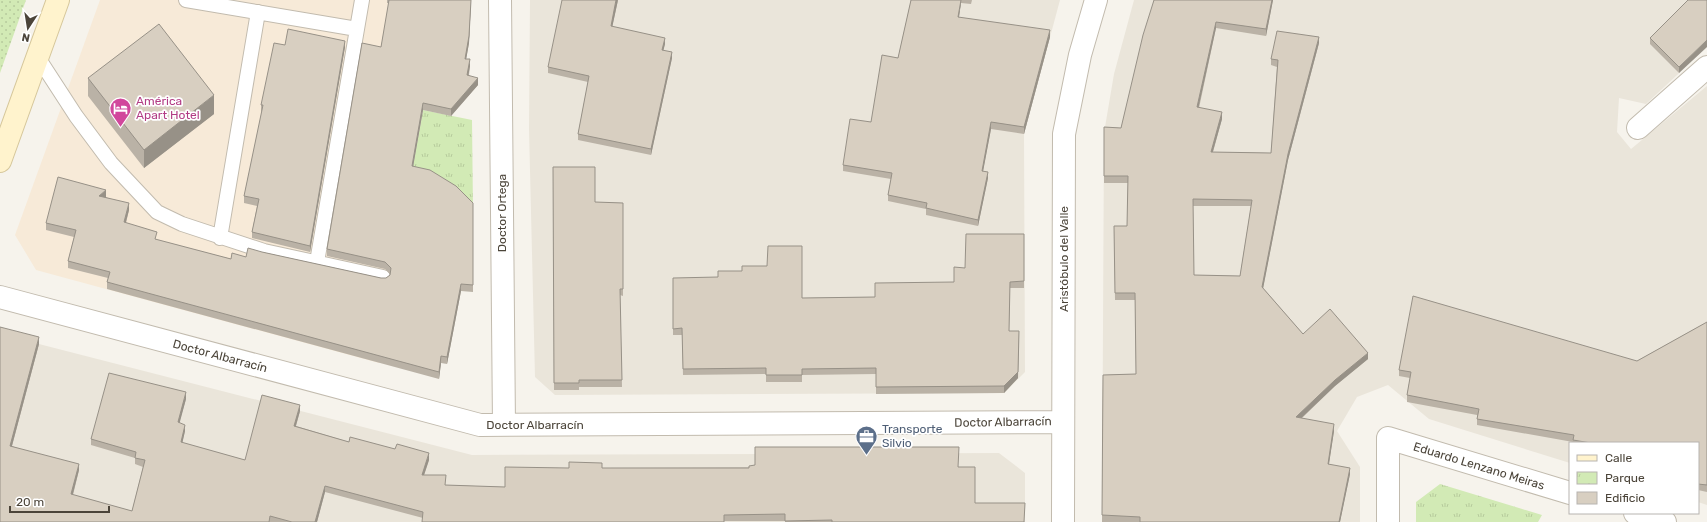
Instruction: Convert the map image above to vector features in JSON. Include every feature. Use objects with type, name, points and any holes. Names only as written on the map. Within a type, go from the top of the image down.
[{"type":"street","points":[[0,161],[58,0]]},
{"type":"street","name":"Doctor Ortega","points":[[500,0],[504,425]]},
{"type":"street","name":"Aristóbulo del Valle","points":[[1063,522],[1064,134],[1080,55],[1096,0]]},
{"type":"street","points":[[1638,128],[1707,67]]},
{"type":"street","name":"Doctor Albarracín","points":[[0,297],[480,425],[1064,422]]},
{"type":"street","name":"Eduardo Lenzano Meiras","points":[[1388,522],[1388,438],[1569,493]]},
{"type":"street","points":[[1638,514],[1665,522]]},
{"type":"lane","points":[[186,0],[357,29]]},
{"type":"lane","points":[[317,262],[362,0]]},
{"type":"lane","points":[[220,238],[258,12]]},
{"type":"lane","points":[[37,56],[76,116],[111,163],[157,212],[182,224],[220,238],[264,251],[383,277]]},
{"type":"shaded area","points":[[100,0],[442,0],[379,363],[36,270],[15,235]]},
{"type":"shaded area","points":[[530,0],[1060,0],[1024,134],[1025,372],[1004,393],[555,395],[535,377],[529,129]]},
{"type":"shaded area","points":[[1134,0],[1707,0],[1707,47],[1646,104],[1619,98],[1617,132],[1631,149],[1707,86],[1707,505],[1699,502],[1699,442],[1569,442],[1569,463],[1429,419],[1388,385],[1357,397],[1337,431],[1360,467],[1360,522],[1102,522],[1104,133],[1114,74]]},
{"type":"shaded area","points":[[0,334],[472,455],[999,453],[1025,473],[1025,522],[0,522]]},
{"type":"green space","points":[[0,0],[26,0],[0,73]]},
{"type":"green space","points":[[423,110],[472,120],[473,210],[413,166]]},
{"type":"green space","points":[[1440,484],[1542,515],[1538,522],[1416,522],[1416,502]]},
{"type":"building","points":[[389,0],[471,0],[469,36],[465,59],[470,59],[467,75],[478,78],[451,109],[423,103],[412,166],[430,170],[456,186],[473,203],[473,285],[461,284],[447,357],[441,356],[439,372],[107,282],[110,272],[68,261],[76,230],[46,223],[58,177],[106,190],[99,196],[129,203],[124,222],[157,232],[155,239],[231,259],[232,253],[246,257],[248,248],[381,278],[386,278],[390,275],[391,268],[385,262],[327,249],[362,43],[381,47]]},
{"type":"building","points":[[562,0],[616,0],[611,26],[665,38],[662,50],[672,52],[651,149],[578,134],[589,76],[548,67]]},
{"type":"building","points":[[911,0],[961,0],[958,17],[1050,30],[1024,127],[991,122],[982,171],[988,172],[978,220],[926,208],[927,203],[888,195],[892,173],[843,165],[850,119],[871,122],[882,55],[898,58]]},
{"type":"building","points":[[1154,0],[1272,0],[1266,29],[1216,22],[1197,107],[1222,112],[1211,152],[1271,153],[1278,60],[1271,59],[1277,31],[1319,37],[1288,154],[1262,287],[1303,334],[1330,309],[1368,353],[1335,380],[1296,417],[1334,424],[1328,464],[1350,468],[1339,522],[1140,522],[1140,517],[1102,515],[1103,375],[1136,374],[1135,293],[1115,293],[1114,226],[1127,226],[1128,176],[1104,176],[1104,127],[1121,128],[1143,35]],"holes":[[[1193,199],[1252,200],[1240,276],[1194,275]]]},
{"type":"building","points":[[1688,0],[1707,0],[1707,40],[1679,67],[1650,38]]},
{"type":"building","points":[[159,24],[214,95],[144,150],[88,78]]},
{"type":"building","points":[[288,29],[345,41],[310,246],[252,232],[259,199],[244,196],[274,43],[285,45]]},
{"type":"building","points":[[553,167],[595,167],[595,202],[623,203],[623,289],[620,289],[622,380],[579,380],[579,383],[554,383]]},
{"type":"building","points":[[966,234],[1024,234],[1024,281],[1010,282],[1009,331],[1019,331],[1018,372],[1004,386],[876,387],[876,368],[802,369],[802,375],[766,375],[766,368],[683,369],[682,328],[673,329],[673,278],[718,277],[718,271],[742,271],[742,266],[767,266],[768,246],[802,246],[802,298],[875,297],[875,283],[954,282],[954,267],[965,268]]},
{"type":"building","points":[[1413,296],[1637,361],[1707,322],[1707,485],[1699,484],[1699,442],[1585,442],[1573,440],[1574,435],[1477,419],[1479,409],[1407,395],[1411,372],[1399,370]]},
{"type":"building","points":[[0,327],[39,337],[10,446],[79,464],[71,494],[132,511],[145,460],[135,458],[136,452],[91,439],[109,373],[186,392],[178,422],[185,425],[181,442],[245,460],[262,395],[300,405],[294,426],[349,442],[350,437],[395,449],[397,444],[429,453],[422,475],[446,475],[445,485],[505,487],[505,467],[569,468],[569,462],[602,463],[602,468],[749,468],[749,466],[755,465],[755,447],[959,447],[958,467],[975,467],[975,503],[1025,503],[1024,522],[785,521],[785,514],[724,515],[724,522],[422,522],[423,512],[325,486],[315,522],[292,522],[270,516],[269,522],[0,522]]},
{"type":"place","name":"América Apart Hotel","points":[[121,128]]},
{"type":"place","name":"Transporte Silvio","points":[[867,456]]}]
